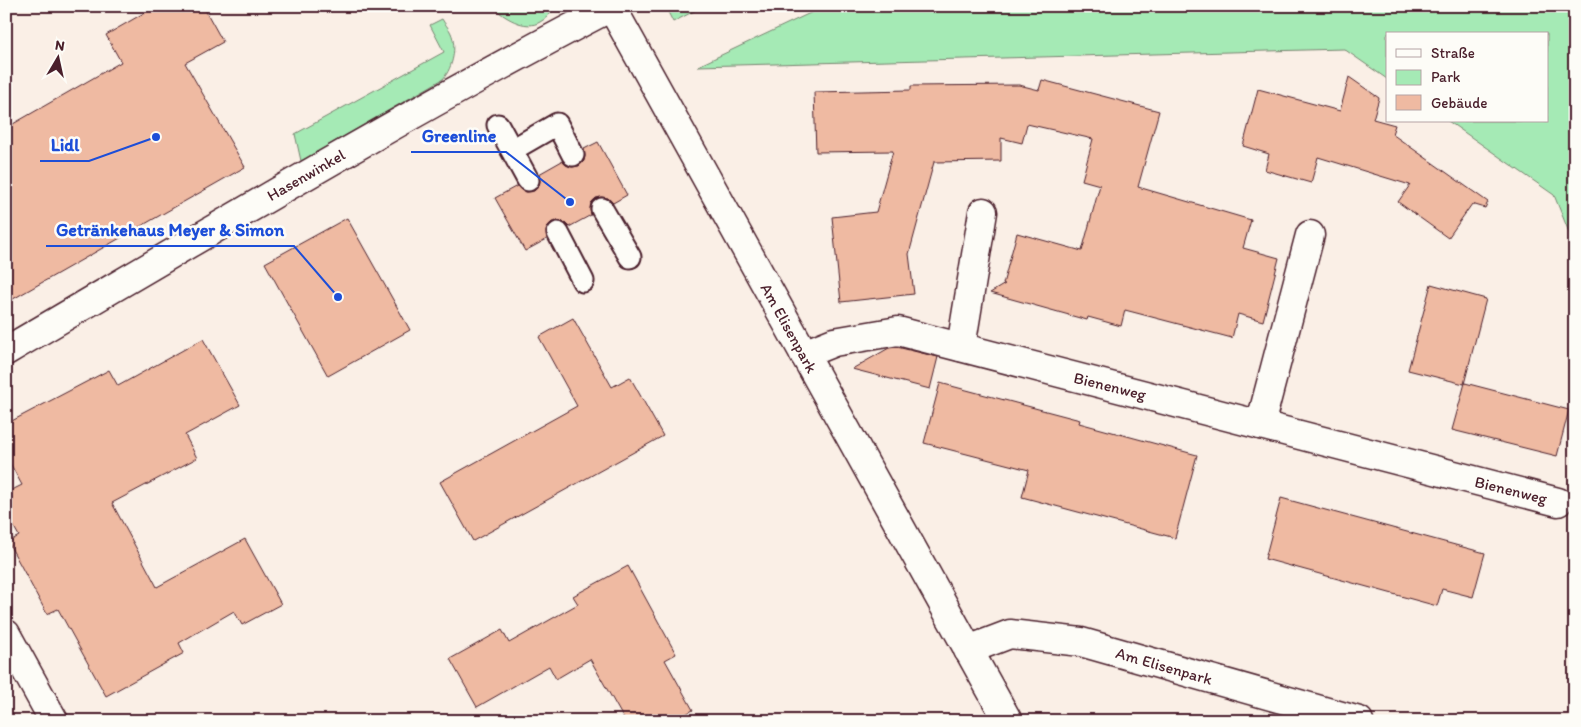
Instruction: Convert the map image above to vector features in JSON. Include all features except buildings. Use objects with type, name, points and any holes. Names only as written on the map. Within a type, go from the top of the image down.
[{"type":"street","name":"Hasenwinkel","points":[[6,351],[326,163],[611,7]]},
{"type":"street","name":"Am Elisenpark","points":[[611,7],[1008,721]]},
{"type":"street","points":[[961,347],[983,212]]},
{"type":"street","points":[[1260,424],[1310,234]]},
{"type":"street","name":"Bienenweg","points":[[804,354],[834,342],[898,330],[1558,502]]},
{"type":"street","name":"Am Elisenpark","points":[[968,650],[1010,634],[1080,642],[1359,721]]},
{"type":"street","points":[[6,635],[54,721]]},
{"type":"lane","points":[[512,150],[557,124],[573,154]]},
{"type":"lane","points":[[498,125],[528,180]]},
{"type":"lane","points":[[602,209],[630,257]]},
{"type":"lane","points":[[558,233],[584,281]]},
{"type":"green space","points":[[493,6],[554,6],[555,8],[542,21],[528,25],[515,22]]},
{"type":"green space","points":[[665,6],[704,6],[673,22]]},
{"type":"green space","points":[[825,6],[1575,6],[1575,247],[1554,195],[1449,122],[1548,122],[1548,32],[1386,32],[1386,78],[1344,49],[698,66]]},
{"type":"green space","points":[[442,19],[451,33],[454,44],[452,63],[443,79],[301,161],[295,134],[444,52],[430,25]]},
{"type":"place","name":"Lidl","points":[[156,137]]},
{"type":"place","name":"Greenline","points":[[570,202]]},
{"type":"place","name":"Getränkehaus Meyer & Simon","points":[[338,297]]}]
